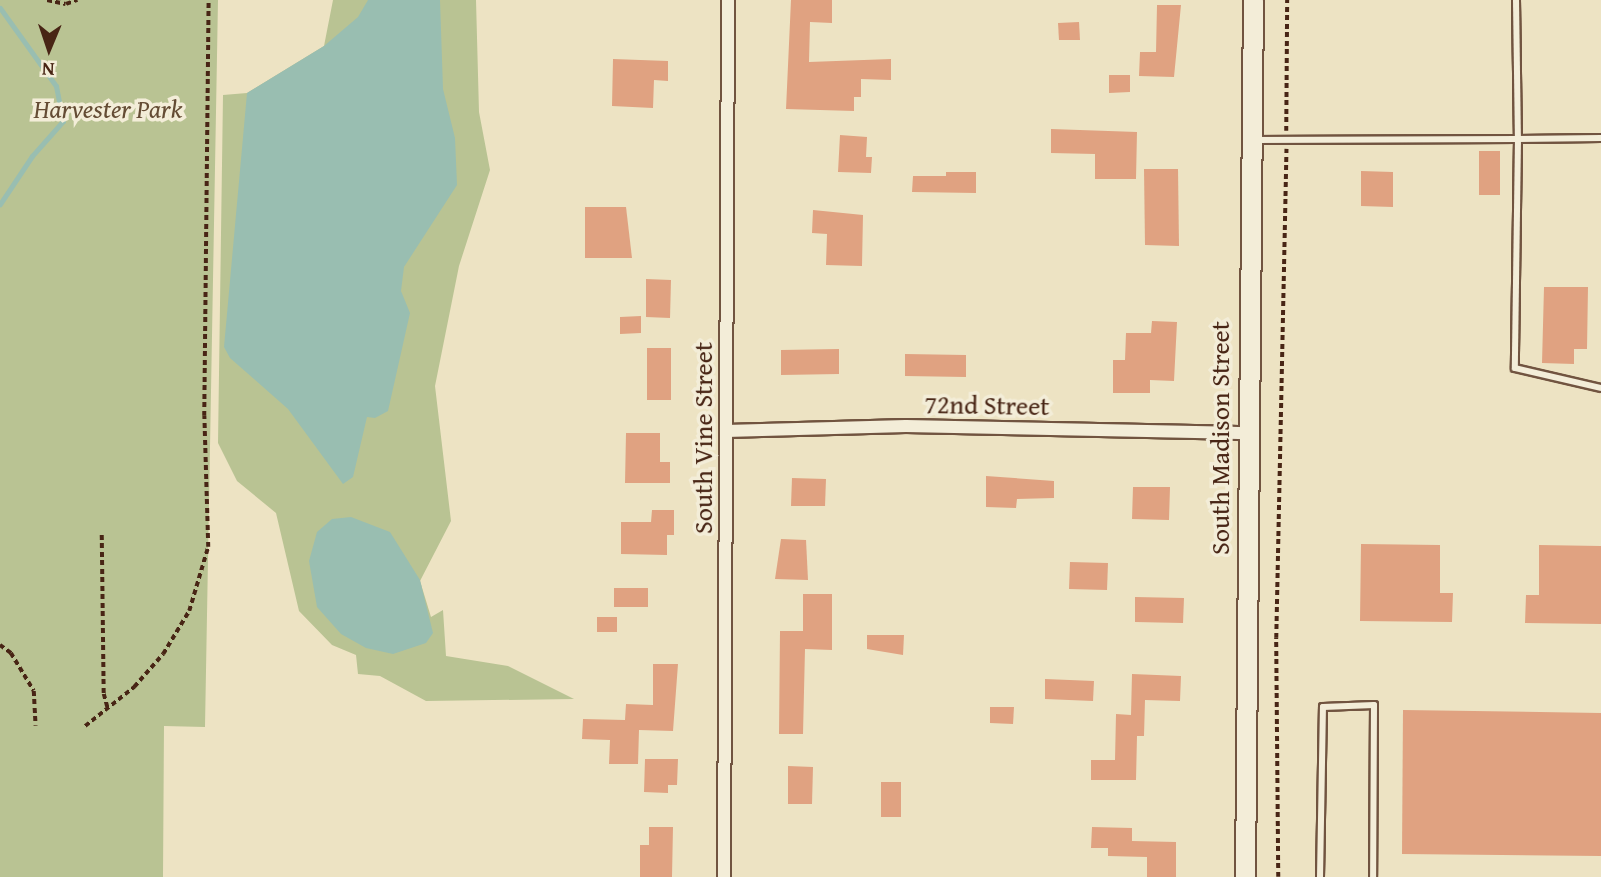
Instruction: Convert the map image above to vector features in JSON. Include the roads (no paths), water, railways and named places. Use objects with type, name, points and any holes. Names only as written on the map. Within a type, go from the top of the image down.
[{"type":"street","name":"South Vine Street","points":[[724,877],[728,0]]},
{"type":"street","name":"South Madison Street","points":[[1245,877],[1253,0]]},
{"type":"street","name":"72nd Street","points":[[726,431],[906,426],[1247,433]]},
{"type":"lane","points":[[1516,0],[1518,139],[1515,368],[1601,388]]},
{"type":"lane","points":[[1250,140],[1601,138]]},
{"type":"lane","points":[[1320,877],[1323,707],[1374,705],[1373,877]]},
{"type":"water","points":[[368,0],[440,0],[443,89],[455,138],[457,185],[404,267],[401,291],[410,313],[388,411],[375,418],[367,417],[353,477],[343,484],[288,409],[230,358],[224,347],[247,93],[324,46],[358,17]]},
{"type":"water","points":[[351,517],[390,532],[420,580],[433,633],[426,643],[393,654],[366,648],[341,634],[317,607],[309,561],[317,532],[332,519]]},
{"type":"waterway","points":[[0,8],[56,86],[63,121],[32,156],[0,204]]},
{"type":"park label","name":"Harvester Park","points":[[108,109]]}]
